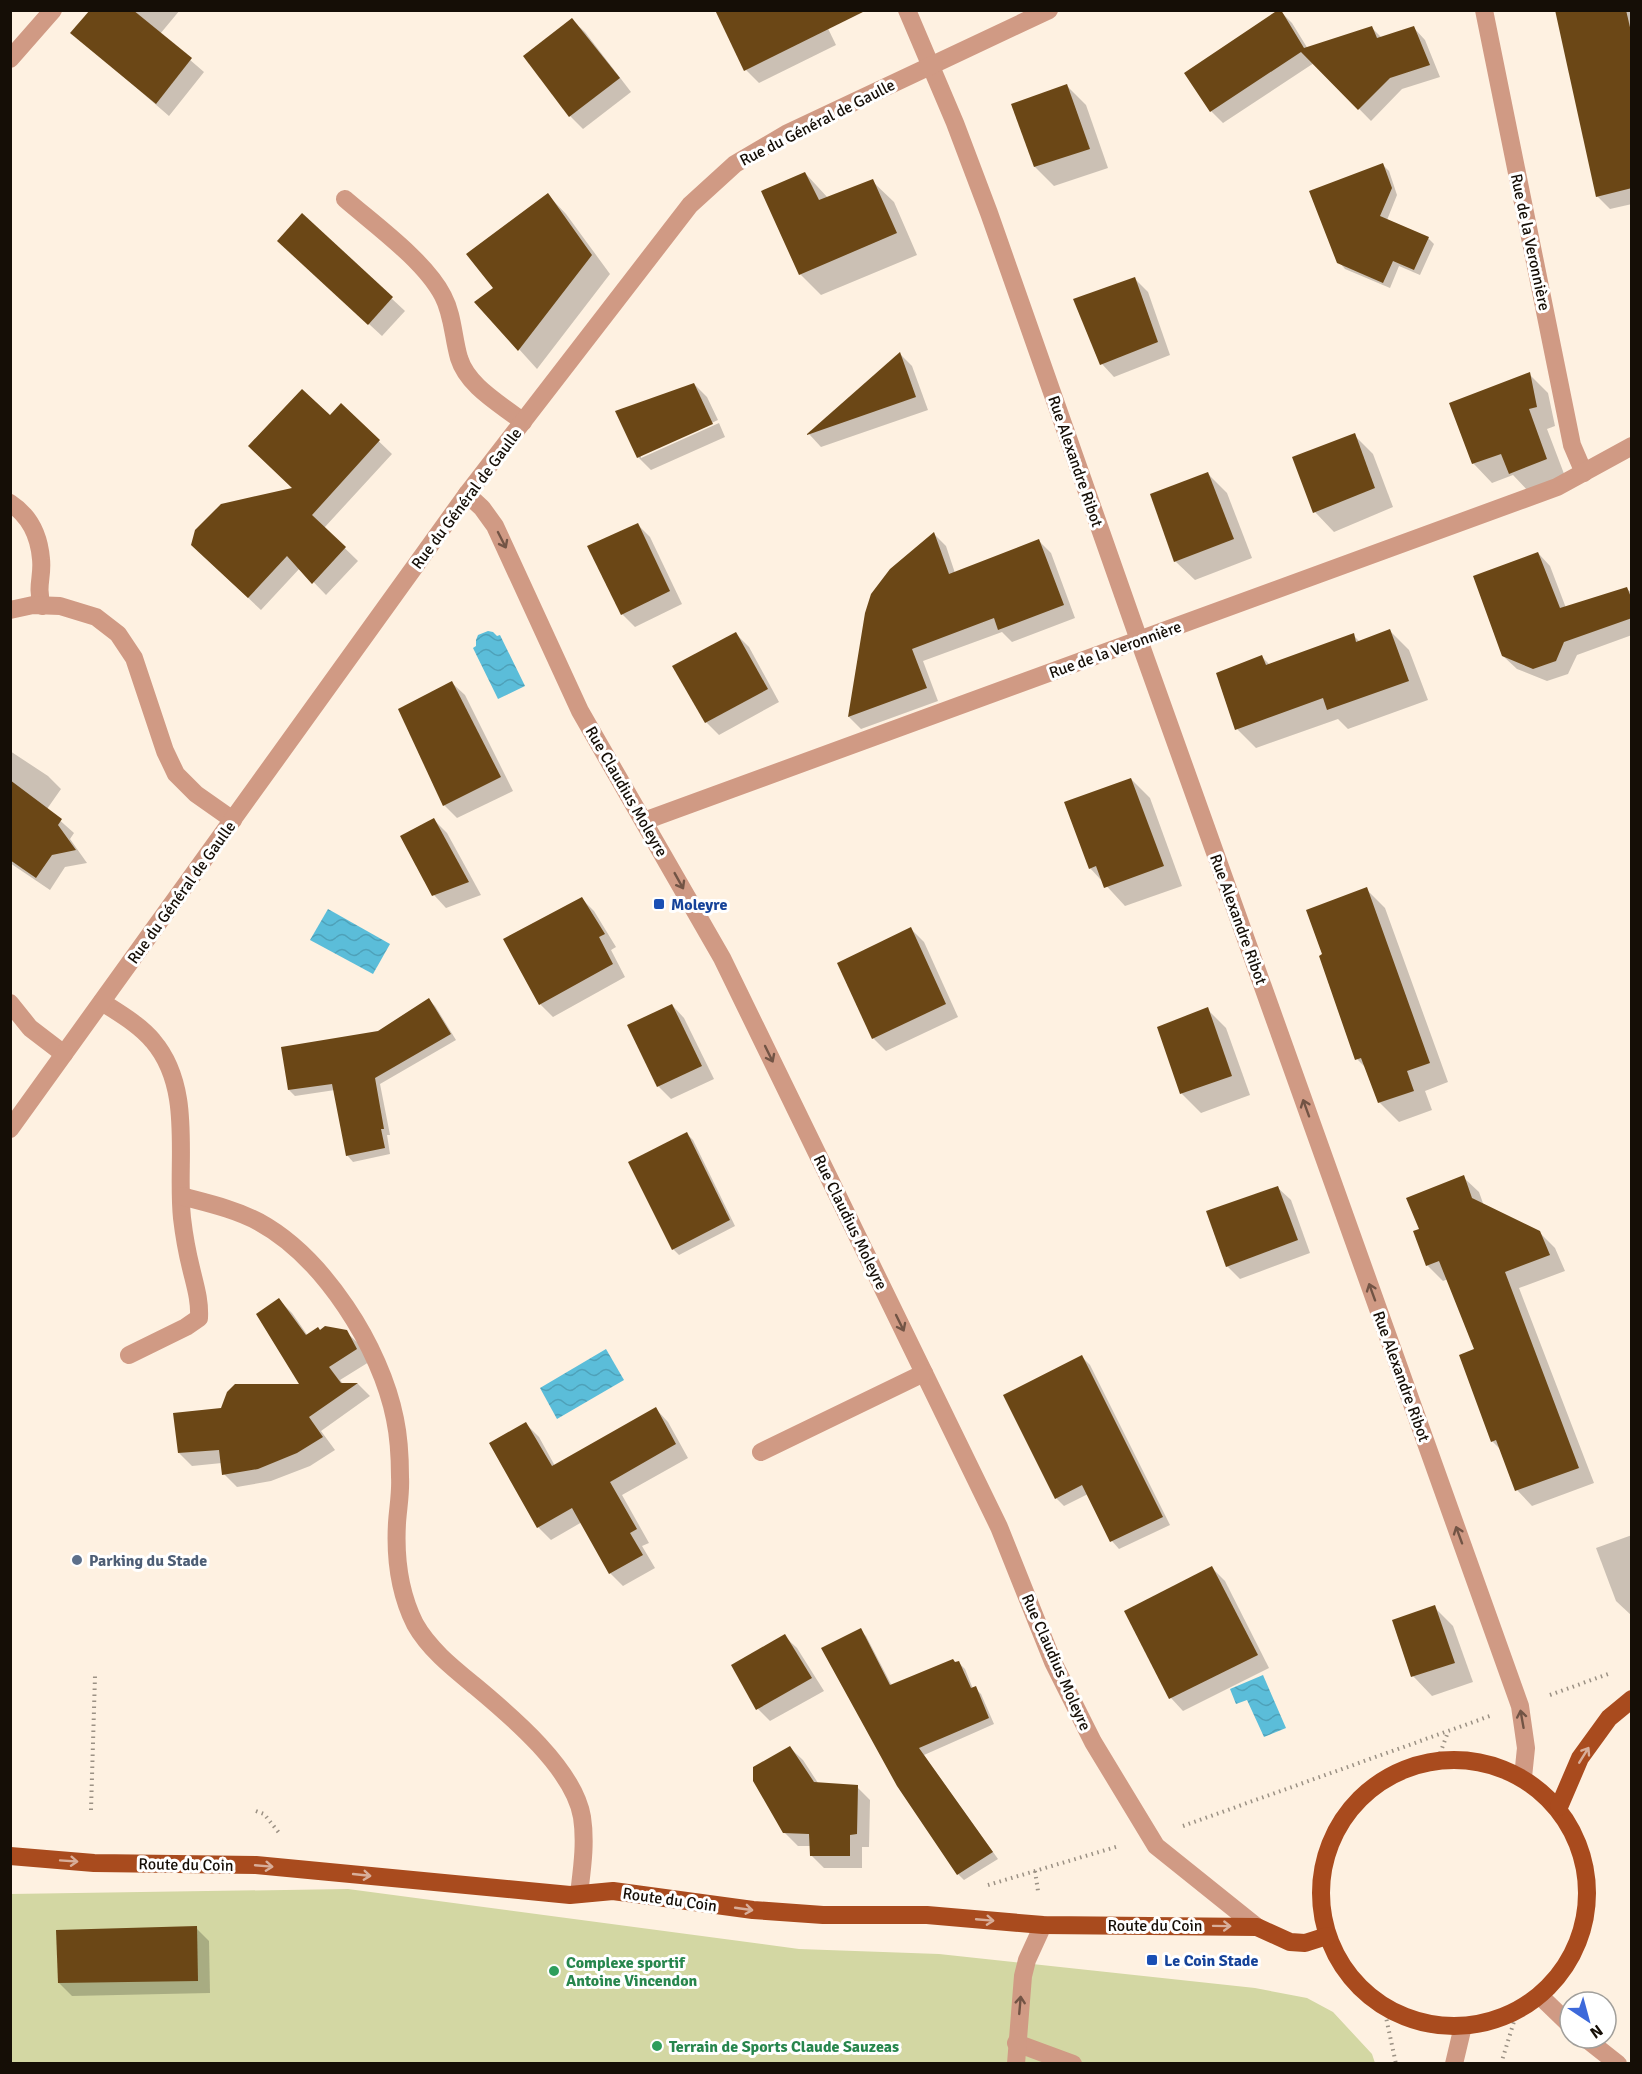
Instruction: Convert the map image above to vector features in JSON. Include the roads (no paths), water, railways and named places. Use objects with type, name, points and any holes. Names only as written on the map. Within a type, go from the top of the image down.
[{"type":"main road","points":[[1559,1807],[1580,1758],[1609,1718],[1632,1699]]},
{"type":"main road","points":[[1438,1759],[1485,1762],[1523,1777],[1559,1807],[1585,1860],[1588,1907],[1566,1966],[1540,1996],[1509,2015],[1463,2026],[1417,2022],[1384,2008],[1349,1976],[1327,1936],[1321,1876],[1335,1832],[1363,1795],[1394,1773],[1438,1759]]},
{"type":"main road","name":"Route du Coin","points":[[10,1856],[94,1863],[256,1865],[570,1895],[613,1891],[753,1910],[823,1915],[927,1915],[1043,1925],[1257,1927],[1290,1942],[1305,1943],[1327,1936]]},
{"type":"street","points":[[10,59],[53,10]]},
{"type":"street","name":"Rue Alexandre Ribot","points":[[907,10],[932,65],[989,213],[1520,1706],[1526,1748],[1523,1777]]},
{"type":"street","name":"Rue du Général de Gaulle","points":[[10,1130],[467,494],[690,205],[735,164],[786,134],[1048,10]]},
{"type":"street","name":"Rue de la Veronnière","points":[[1484,10],[1572,445],[1584,472]]},
{"type":"street","points":[[345,199],[416,261],[434,282],[450,311],[460,361],[467,376],[523,422]]},
{"type":"street","name":"Rue de la Veronnière","points":[[644,821],[1557,487],[1632,446]]},
{"type":"street","name":"Rue Claudius Moleyre","points":[[467,494],[482,508],[495,526],[580,711],[722,958],[999,1527],[1053,1662],[1093,1742],[1149,1838],[1156,1846],[1257,1927]]},
{"type":"street","points":[[10,503],[22,511],[33,526],[41,560],[38,592],[42,606]]},
{"type":"street","points":[[10,610],[33,605],[60,606],[96,617],[118,634],[134,658],[165,751],[176,774],[196,794],[233,820]]},
{"type":"street","points":[[102,1002],[135,1024],[153,1040],[165,1058],[174,1080],[179,1107],[184,1238],[200,1304],[199,1318],[186,1327],[129,1355]]},
{"type":"street","points":[[10,1003],[30,1028],[64,1054]]},
{"type":"street","points":[[182,1197],[225,1208],[257,1221],[279,1234],[304,1256],[351,1315],[384,1381],[395,1417],[401,1483],[397,1525],[397,1567],[405,1600],[416,1625],[432,1648],[452,1668],[513,1719],[543,1749],[566,1778],[576,1795],[582,1816],[584,1843],[579,1894]]},
{"type":"street","points":[[761,1452],[924,1373]]},
{"type":"street","points":[[1016,2064],[1023,1976],[1027,1960],[1043,1925]]},
{"type":"street","points":[[1540,1996],[1558,2013]]},
{"type":"street","points":[[1454,2064],[1463,2026]]},
{"type":"street","points":[[1016,2043],[1074,2064]]},
{"type":"street","points":[[1600,2050],[1618,2064]]},
{"type":"water","points":[[488,631],[497,636],[500,635],[525,686],[498,699],[473,648],[476,646],[478,635]]},
{"type":"water","points":[[328,909],[390,944],[373,974],[310,940]]},
{"type":"water","points":[[606,1349],[624,1380],[557,1419],[540,1388]]},
{"type":"water","points":[[1263,1675],[1286,1728],[1264,1737],[1247,1700],[1236,1704],[1230,1689]]},
{"type":"place","name":"Moleyre","points":[[659,904]]},
{"type":"place","name":"Parking du Stade","points":[[77,1560]]},
{"type":"place","name":"Le Coin Stade","points":[[1152,1960]]},
{"type":"place","name":"Complexe sportif Antoine Vincendon","points":[[554,1971]]},
{"type":"place","name":"Terrain de Sports Claude Sauzeas","points":[[657,2046]]}]
